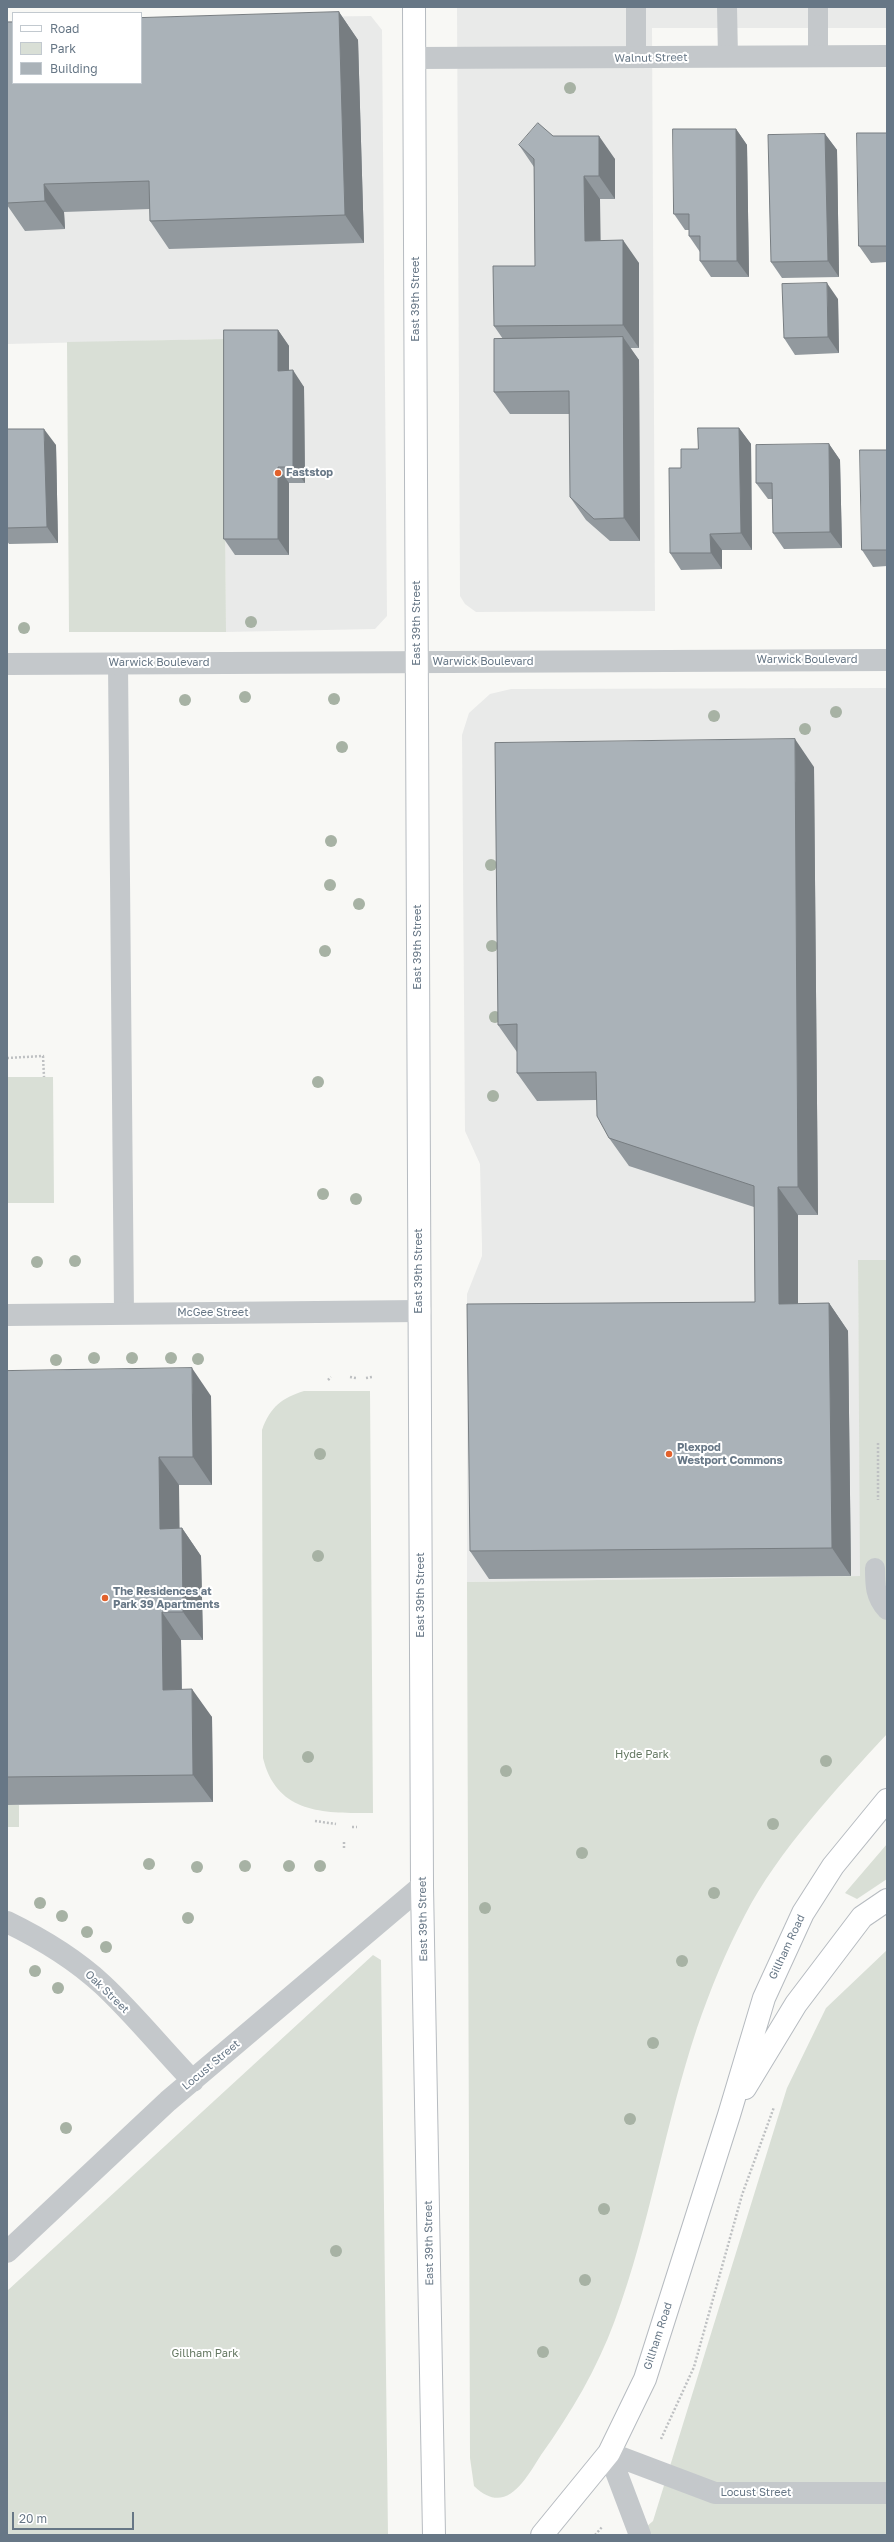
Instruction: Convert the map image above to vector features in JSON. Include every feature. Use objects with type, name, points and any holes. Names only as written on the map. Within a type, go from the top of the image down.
[{"type":"main road","name":"East 39th Street","points":[[414,7],[422,1886],[434,2535]]},
{"type":"main road","name":"Gillham Road","points":[[542,2535],[564,2511],[609,2453],[644,2379],[729,2115],[764,1998],[803,1913],[833,1866],[887,1800]]},
{"type":"main road","name":"Gillham Road","points":[[729,2115],[796,2004],[862,1917],[887,1900]]},
{"type":"street","name":"Walnut Street","points":[[415,58],[887,56]]},
{"type":"street","name":"Warwick Boulevard","points":[[7,664],[887,660]]},
{"type":"street","name":"McGee Street","points":[[7,1315],[420,1311]]},
{"type":"street","name":"Locust Street","points":[[7,2252],[193,2081],[422,1886]]},
{"type":"street","name":"Oak Street","points":[[7,1922],[30,1933],[68,1957],[104,1986],[193,2081]]},
{"type":"street","name":"Locust Street","points":[[609,2453],[715,2493],[887,2493]]},
{"type":"street","points":[[609,2453],[640,2535]]},
{"type":"lane","points":[[636,7],[636,58]]},
{"type":"lane","points":[[727,7],[728,57]]},
{"type":"lane","points":[[818,7],[818,56]]},
{"type":"lane","points":[[118,663],[124,1314]]},
{"type":"lane","points":[[875,1568],[876,1590],[879,1600],[887,1610]]},
{"type":"path","points":[[7,1058],[43,1056],[44,1077]]},
{"type":"path","points":[[328,1380],[331,1377]]},
{"type":"path","points":[[366,1378],[372,1377]]},
{"type":"path","points":[[350,1378],[356,1378]]},
{"type":"path","points":[[878,1443],[878,1500]]},
{"type":"path","points":[[315,1821],[336,1824]]},
{"type":"path","points":[[352,1827],[357,1826]]},
{"type":"path","points":[[344,1842],[344,1848]]},
{"type":"path","points":[[646,2467],[694,2367],[742,2195],[776,2102]]},
{"type":"path","points":[[595,2535],[626,2499]]},
{"type":"shaded area","points":[[457,7],[887,7],[887,28],[652,28],[655,611],[476,612],[465,604],[460,596]]},
{"type":"shaded area","points":[[371,16],[382,30],[387,616],[375,629],[226,632],[224,339],[7,344],[7,21],[12,21],[12,84],[142,84],[142,19]]},
{"type":"shaded area","points":[[887,688],[887,1260],[858,1260],[861,1576],[467,1582],[467,1294],[482,1256],[480,1164],[465,1131],[462,735],[469,713],[490,694],[511,689]]},
{"type":"green space","points":[[224,339],[226,632],[69,632],[67,342]]},
{"type":"green space","points":[[7,1077],[53,1077],[54,1203],[7,1203]]},
{"type":"green space","name":"Hyde Park","points":[[858,1260],[887,1260],[887,1734],[810,1820],[774,1867],[745,1915],[731,1942],[707,1999],[697,2028],[676,2101],[638,2248],[615,2320],[600,2356],[573,2407],[521,2484],[514,2492],[505,2496],[496,2498],[485,2495],[474,2486],[470,2458],[467,1582],[860,1576]]},
{"type":"green space","points":[[304,1391],[370,1391],[373,1813],[321,1811],[305,1807],[291,1800],[279,1791],[270,1777],[263,1758],[262,1430],[269,1415],[278,1404],[289,1397]]},
{"type":"green space","points":[[7,1805],[19,1805],[19,1827],[7,1827]]},
{"type":"green space","points":[[887,1844],[887,1879],[857,1899],[845,1893]]},
{"type":"green space","points":[[887,1950],[887,2535],[637,2535],[653,2521],[787,2088],[826,2008]]},
{"type":"green space","name":"Gillham Park","points":[[373,1955],[381,1960],[388,2535],[7,2535],[7,2291]]},
{"type":"building","points":[[339,12],[345,215],[150,221],[149,181],[44,184],[45,201],[7,203],[7,22],[12,22],[12,84],[142,84],[142,18]]},
{"type":"building","points":[[538,123],[553,136],[599,136],[599,176],[584,176],[585,241],[623,240],[623,325],[494,326],[493,266],[535,266],[534,159],[519,145]]},
{"type":"building","points":[[673,129],[736,129],[737,261],[700,261],[700,236],[689,236],[689,214],[674,214]]},
{"type":"building","points":[[857,133],[887,133],[887,246],[859,246]]},
{"type":"building","points":[[825,134],[828,261],[771,262],[768,135]]},
{"type":"building","points":[[827,283],[828,337],[784,338],[782,284]]},
{"type":"building","points":[[224,330],[278,330],[278,371],[293,370],[293,467],[278,467],[278,539],[224,539]]},
{"type":"building","points":[[623,337],[624,518],[594,519],[570,497],[569,391],[494,392],[494,339]]},
{"type":"building","points":[[698,428],[739,428],[741,533],[710,534],[711,553],[670,553],[669,468],[681,468],[681,449],[698,449]]},
{"type":"building","points":[[7,429],[44,429],[47,527],[7,528]]},
{"type":"building","points":[[829,444],[830,532],[773,533],[772,483],[756,483],[756,445]]},
{"type":"building","points":[[860,450],[887,450],[887,550],[862,550]]},
{"type":"building","points":[[795,739],[798,1187],[778,1187],[779,1304],[829,1303],[832,1548],[470,1551],[467,1304],[755,1302],[754,1186],[609,1138],[597,1116],[596,1072],[517,1073],[517,1024],[498,1025],[495,743]]},
{"type":"building","name":"The Residences at Park 39 Apartments","points":[[192,1368],[193,1457],[159,1457],[160,1529],[182,1528],[183,1612],[162,1612],[163,1690],[192,1689],[193,1775],[7,1777],[7,1371]]},
{"type":"place","name":"Faststop","points":[[278,473]]},
{"type":"place","name":"Plexpod Westport Commons","points":[[669,1454]]},
{"type":"place","name":"The Residences at Park 39 Apartments","points":[[105,1598]]}]
